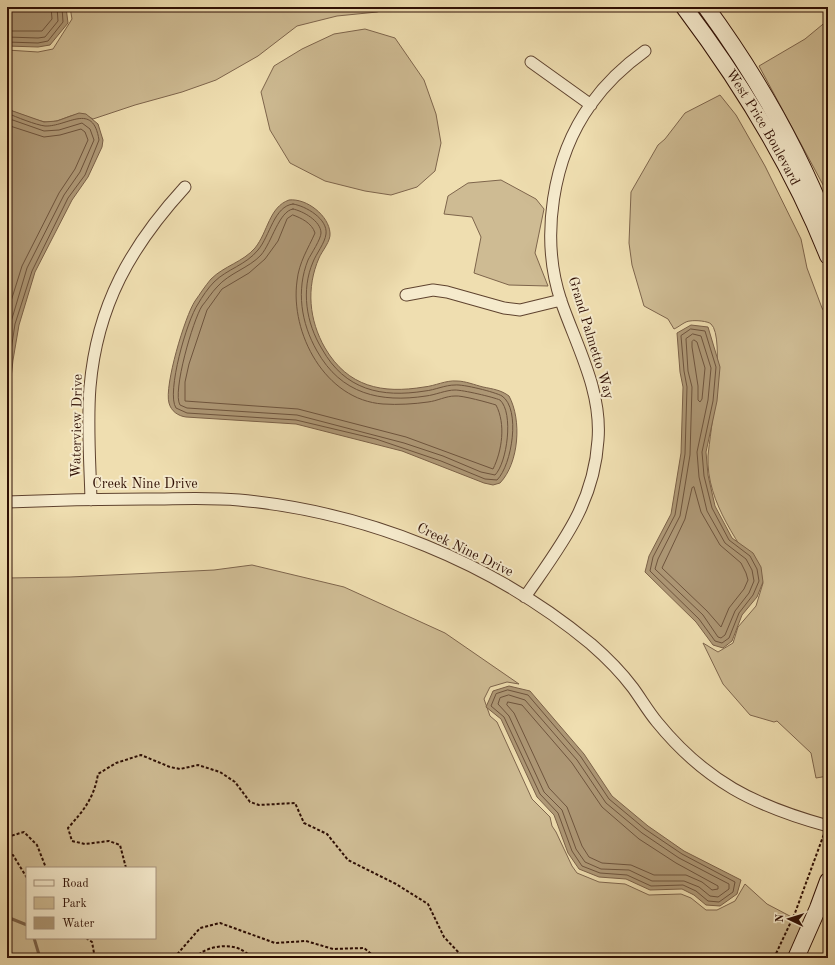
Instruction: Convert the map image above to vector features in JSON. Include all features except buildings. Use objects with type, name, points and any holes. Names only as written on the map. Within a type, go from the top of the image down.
[{"type":"street","name":"West Price Boulevard","points":[[684,7],[726,66],[761,122],[795,184],[828,256]]},
{"type":"street","name":"West Price Boulevard","points":[[706,7],[748,69],[786,136],[828,226]]},
{"type":"street","name":"Grand Palmetto Way","points":[[525,597],[571,529],[583,507],[593,478],[597,454],[599,424],[595,395],[561,300],[554,267],[552,245],[554,200],[564,159],[572,139],[591,105],[620,71],[645,50]]},
{"type":"street","points":[[531,62],[591,105]]},
{"type":"street","name":"Waterview Drive","points":[[91,500],[90,387],[94,355],[102,324],[112,296],[133,253],[152,223],[185,186]]},
{"type":"street","points":[[406,295],[432,290],[447,292],[504,308],[520,310],[561,300]]},
{"type":"street","name":"Creek Nine Drive","points":[[7,502],[91,500],[236,500],[294,507],[323,513],[378,528],[427,547],[479,571],[525,597],[571,629],[606,658],[628,681],[655,720],[693,761],[733,790],[752,800],[787,814],[827,826]]},
{"type":"street","points":[[796,958],[828,881]]},
{"type":"path","points":[[126,867],[120,845],[110,841],[85,844],[72,841],[68,828],[84,810],[95,790],[98,774],[116,763],[141,755],[170,768],[180,769],[198,765],[220,772],[235,782],[250,802],[259,805],[295,803],[304,823],[327,834],[348,860],[396,884],[428,904],[444,937],[461,954],[469,958]]},
{"type":"path","points":[[774,958],[795,913],[827,826]]},
{"type":"path","points":[[7,837],[24,832],[37,845],[46,867]]},
{"type":"path","points":[[7,857],[13,855],[26,876]]},
{"type":"path","points":[[174,958],[200,928],[220,923],[275,943],[306,941],[333,949],[364,948],[376,958]]},
{"type":"path","points":[[88,939],[92,942],[94,952],[88,958]]},
{"type":"path","points":[[195,958],[200,951],[219,946],[239,948],[253,958]]},
{"type":"green space","points":[[70,7],[393,7],[377,12],[337,16],[297,26],[258,56],[216,80],[93,119],[86,116],[75,115],[53,122],[46,122],[7,109],[7,50],[38,52],[53,49],[72,19]]},
{"type":"green space","points":[[828,20],[828,194],[759,66],[805,39]]},
{"type":"green space","points":[[365,29],[395,38],[424,80],[436,114],[441,143],[435,171],[417,187],[391,195],[365,191],[325,181],[290,163],[270,130],[261,92],[274,66],[302,49],[334,34]]},
{"type":"green space","points":[[720,95],[736,115],[765,166],[801,239],[807,268],[822,308],[828,318],[828,776],[816,778],[811,753],[777,721],[774,722],[750,715],[723,684],[703,643],[718,652],[733,643],[738,627],[756,606],[763,583],[726,523],[713,491],[709,474],[708,456],[717,366],[715,333],[711,324],[698,321],[688,321],[674,329],[668,319],[644,306],[632,265],[629,243],[631,192],[658,145],[665,139],[685,113]]},
{"type":"green space","points":[[501,180],[536,199],[544,209],[535,253],[548,286],[509,285],[474,273],[481,237],[472,217],[444,214],[448,196],[468,183]]},
{"type":"green space","points":[[252,565],[344,587],[445,633],[519,684],[507,682],[490,687],[484,699],[490,716],[497,722],[532,799],[550,817],[552,826],[577,873],[599,882],[625,884],[649,895],[681,894],[691,898],[706,910],[717,910],[735,901],[745,884],[767,904],[805,924],[790,958],[7,958],[7,578],[70,577],[214,570]]},
{"type":"water","points":[[7,7],[66,7],[68,23],[50,45],[38,47],[7,46]]},
{"type":"water","points":[[7,109],[44,122],[57,121],[79,113],[86,114],[98,124],[103,140],[102,147],[88,177],[72,200],[35,272],[19,325],[13,360],[7,416]]},
{"type":"water","points":[[289,200],[303,202],[316,209],[326,220],[329,227],[330,236],[319,258],[312,281],[311,304],[315,326],[325,348],[334,361],[344,372],[355,379],[367,385],[380,388],[409,389],[449,381],[460,381],[497,390],[509,396],[516,417],[517,429],[515,453],[506,475],[500,483],[493,485],[484,483],[402,451],[296,424],[186,417],[180,416],[173,411],[169,403],[168,394],[172,367],[181,335],[195,301],[211,279],[245,257],[255,248],[277,208],[282,203]]},
{"type":"water","points":[[691,325],[708,327],[720,367],[717,401],[706,452],[708,475],[715,506],[732,538],[753,553],[761,567],[763,582],[757,597],[742,615],[732,641],[723,648],[713,645],[696,622],[645,572],[649,556],[671,514],[681,453],[683,387],[680,372],[677,333]]},
{"type":"water","points":[[509,686],[530,691],[584,754],[612,796],[648,826],[684,851],[741,880],[737,894],[720,906],[706,905],[694,895],[682,889],[650,890],[626,879],[599,877],[579,869],[568,853],[554,815],[537,797],[501,719],[486,707],[493,691]]},
{"type":"waterway","points":[[7,917],[26,925]]},
{"type":"waterway","points":[[34,939],[40,958]]}]
